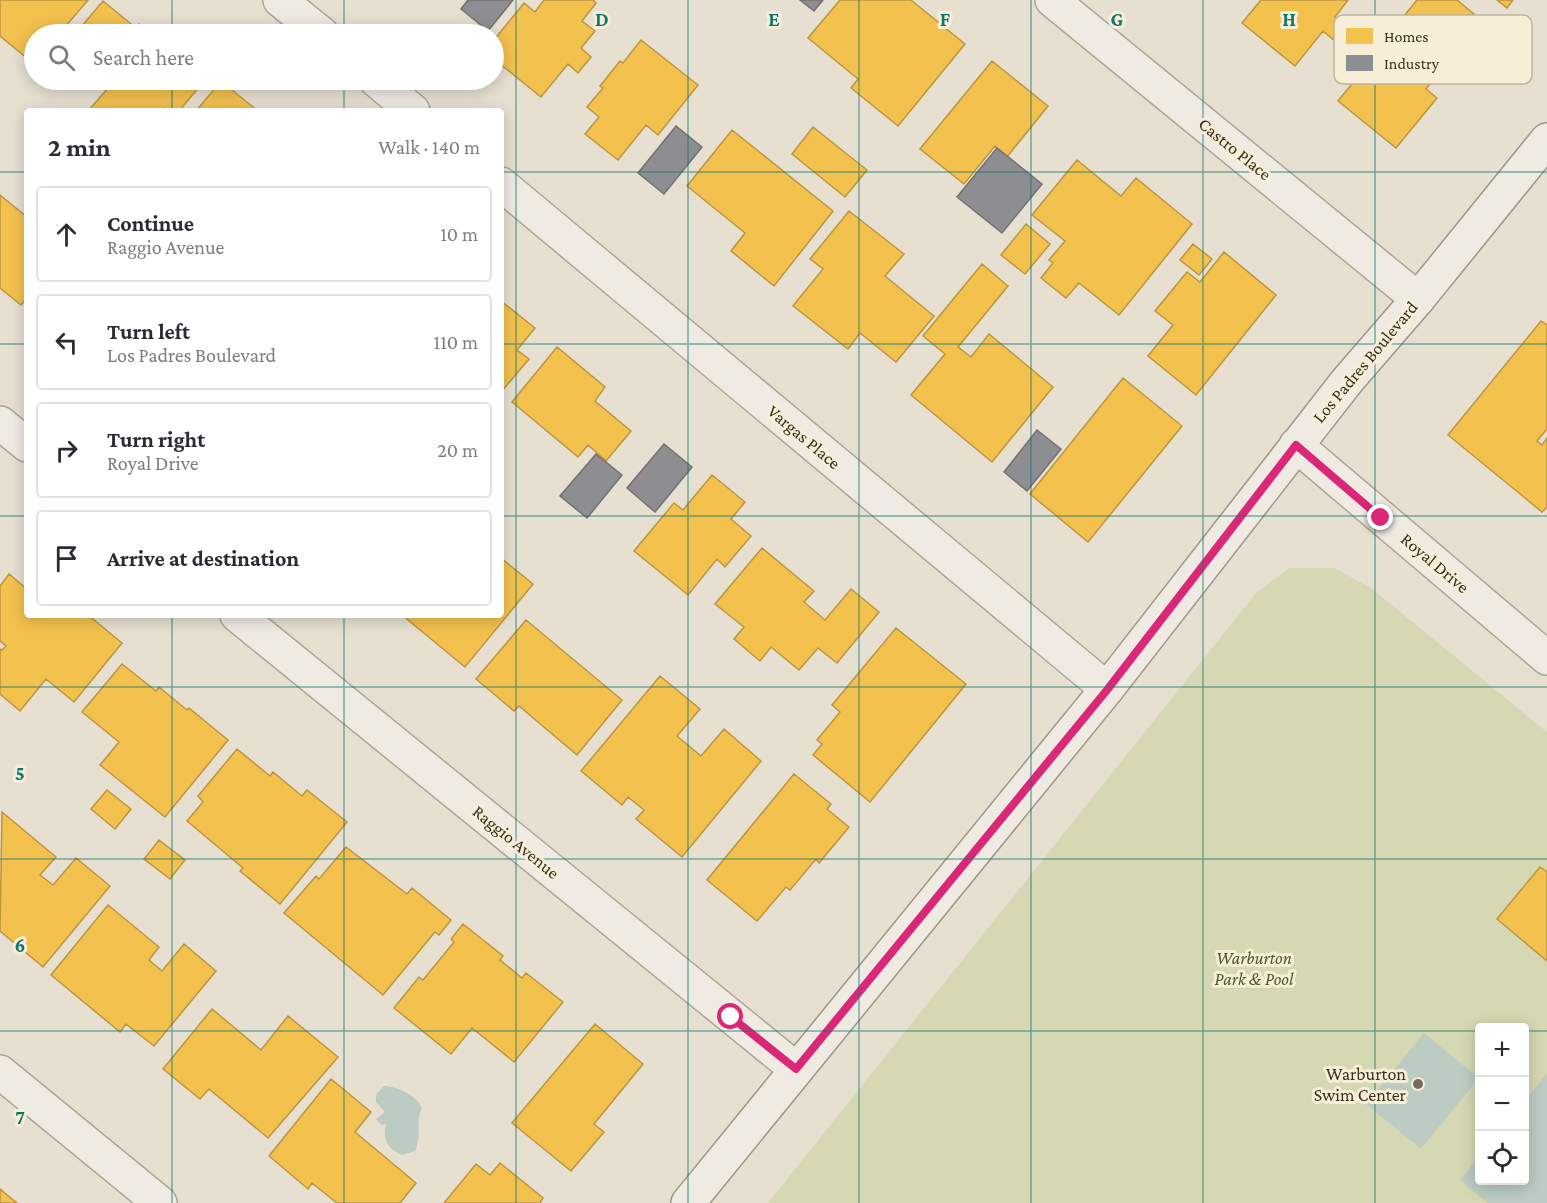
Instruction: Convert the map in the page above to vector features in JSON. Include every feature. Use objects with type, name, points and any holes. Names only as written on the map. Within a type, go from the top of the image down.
[{"type":"street","points":[[280,0],[310,24]]},
{"type":"street","name":"Castro Place","points":[[1052,0],[1418,299]]},
{"type":"street","points":[[388,90],[409,108]]},
{"type":"street","name":"Los Padres Boulevard","points":[[688,1203],[1107,690],[1347,381],[1418,299],[1547,140]]},
{"type":"street","name":"Vargas Place","points":[[504,187],[1107,690]]},
{"type":"street","points":[[0,423],[24,443]]},
{"type":"street","name":"Royal Drive","points":[[1296,445],[1547,658]]},
{"type":"street","name":"Raggio Avenue","points":[[241,618],[796,1069]]},
{"type":"street","points":[[0,1072],[160,1203]]},
{"type":"green space","name":"Warburton Park & Pool","points":[[1290,568],[1335,568],[1371,588],[1547,732],[1547,1203],[768,1203],[1257,592]]},
{"type":"shaded area","points":[[1424,1033],[1475,1075],[1475,1083],[1421,1149],[1366,1104]]},
{"type":"shaded area","points":[[1547,1073],[1547,1203],[1488,1203],[1460,1180],[1475,1161],[1475,1185],[1529,1185],[1529,1096]]},
{"type":"shaded area","points":[[384,1086],[406,1092],[422,1108],[415,1151],[402,1155],[387,1143],[386,1124],[381,1125],[376,1119],[385,1112],[376,1102],[376,1094]]},
{"type":"building: Homes","points":[[0,0],[88,0],[68,24],[24,24],[24,56],[0,36]]},
{"type":"building: Homes","points":[[544,0],[593,0],[596,3],[582,21],[595,31],[581,48],[591,57],[578,73],[568,64],[541,97],[504,67],[504,28],[524,3],[535,12]]},
{"type":"building: Homes","points":[[840,0],[911,0],[965,44],[898,126],[851,88],[858,79],[808,38]]},
{"type":"building: Homes","points":[[1261,0],[1348,0],[1337,15],[1334,15],[1334,40],[1323,31],[1295,66],[1242,23]]},
{"type":"building: Homes","points":[[1417,0],[1457,0],[1475,15],[1405,15]]},
{"type":"building: Homes","points":[[1497,0],[1513,0],[1507,8]]},
{"type":"building: Homes","points":[[103,1],[131,24],[83,24]]},
{"type":"building: Homes","points":[[641,40],[698,85],[658,135],[646,125],[618,160],[585,134],[599,117],[587,107],[603,88],[600,86],[620,61],[623,63]]},
{"type":"building: Homes","points":[[992,61],[1048,106],[1007,157],[995,146],[964,184],[920,149]]},
{"type":"building: Homes","points":[[1352,84],[1430,84],[1426,89],[1437,98],[1396,148],[1338,101]]},
{"type":"building: Homes","points":[[106,90],[197,90],[182,108],[91,108]]},
{"type":"building: Homes","points":[[214,90],[232,90],[254,108],[198,108]]},
{"type":"building: Homes","points":[[813,127],[867,170],[845,197],[792,154]]},
{"type":"building: Homes","points":[[732,130],[833,211],[774,286],[731,251],[745,233],[687,186]]},
{"type":"building: Homes","points":[[1077,160],[1121,196],[1136,178],[1192,224],[1119,315],[1079,283],[1066,298],[1041,278],[1053,263],[1049,260],[1065,241],[1032,215]]},
{"type":"building: Homes","points":[[0,195],[24,215],[24,302],[21,305],[0,288]]},
{"type":"building: Homes","points":[[849,211],[904,254],[885,276],[934,316],[896,362],[860,333],[848,349],[793,306],[823,269],[810,259]]},
{"type":"building: Homes","points":[[1026,224],[1050,244],[1025,274],[1001,255]]},
{"type":"building: Homes","points":[[1193,244],[1212,259],[1199,275],[1180,260]]},
{"type":"building: Homes","points":[[1224,252],[1276,295],[1196,395],[1148,356],[1173,325],[1155,311],[1187,272],[1200,282]]},
{"type":"building: Homes","points":[[982,264],[1008,286],[958,347],[971,357],[989,334],[1053,387],[992,462],[911,395],[945,354],[923,336]]},
{"type":"building: Homes","points":[[504,303],[535,328],[517,350],[529,359],[504,388]]},
{"type":"building: Homes","points":[[1541,321],[1547,325],[1547,429],[1537,441],[1542,445],[1547,438],[1547,507],[1542,512],[1448,435]]},
{"type":"building: Homes","points":[[557,347],[605,387],[595,401],[631,431],[606,461],[588,445],[578,457],[512,402]]},
{"type":"building: Homes","points":[[1123,378],[1182,426],[1088,542],[1030,494]]},
{"type":"building: Homes","points":[[712,475],[745,502],[731,519],[751,536],[725,567],[717,559],[688,595],[634,551],[674,503],[683,510]]},
{"type":"building: Homes","points":[[762,548],[814,591],[804,602],[825,620],[851,589],[879,612],[837,663],[818,648],[799,670],[771,647],[760,661],[734,639],[744,627],[715,604]]},
{"type":"building: Homes","points":[[504,560],[533,584],[465,667],[406,618],[504,618]]},
{"type":"building: Homes","points":[[9,574],[24,586],[24,618],[92,618],[122,643],[74,702],[46,679],[20,711],[0,694],[0,649],[6,646],[0,641],[0,586]]},
{"type":"building: Homes","points":[[526,620],[622,700],[577,755],[519,706],[514,711],[476,679]]},
{"type":"building: Homes","points":[[896,628],[966,684],[870,802],[813,755],[822,744],[817,740],[840,712],[832,705]]},
{"type":"building: Homes","points":[[122,664],[156,691],[159,687],[187,710],[189,708],[228,740],[165,817],[100,765],[119,742],[82,712]]},
{"type":"building: Homes","points":[[660,676],[700,709],[677,736],[701,756],[724,729],[761,761],[682,857],[636,819],[644,810],[628,797],[622,805],[581,771]]},
{"type":"building: Homes","points":[[237,749],[270,776],[273,772],[302,796],[307,790],[347,822],[280,904],[240,871],[243,868],[187,821],[203,802],[198,796]]},
{"type":"building: Homes","points":[[794,774],[831,804],[827,809],[849,827],[819,863],[816,859],[790,890],[786,887],[757,921],[707,880]]},
{"type":"building: Homes","points":[[107,790],[131,809],[115,829],[91,809]]},
{"type":"building: Homes","points":[[2,812],[56,857],[40,875],[53,885],[76,858],[110,886],[43,967],[0,931]]},
{"type":"building: Homes","points":[[159,840],[185,860],[170,879],[144,859]]},
{"type":"building: Homes","points":[[346,847],[407,894],[412,888],[451,920],[439,935],[435,932],[383,995],[284,913],[316,876],[319,879]]},
{"type":"building: Homes","points":[[1540,867],[1547,872],[1547,961],[1497,919]]},
{"type":"building: Homes","points":[[108,905],[159,947],[149,960],[162,971],[184,944],[216,971],[154,1046],[126,1024],[120,1032],[51,975]]},
{"type":"building: Homes","points":[[463,924],[503,956],[500,960],[522,978],[526,973],[563,1002],[514,1062],[472,1028],[451,1054],[394,1008],[419,977],[423,980],[454,942],[451,939]]},
{"type":"building: Homes","points":[[212,1009],[261,1050],[288,1016],[338,1057],[268,1138],[209,1089],[200,1099],[163,1069]]},
{"type":"building: Homes","points":[[595,1024],[643,1064],[594,1124],[604,1132],[571,1171],[512,1123]]},
{"type":"building: Homes","points":[[331,1079],[371,1112],[355,1132],[416,1183],[400,1203],[337,1203],[312,1183],[308,1189],[269,1156]]},
{"type":"building: Homes","points":[[500,1163],[543,1198],[540,1203],[444,1203],[476,1164],[490,1175]]},
{"type":"building: Homes","points":[[0,1189],[17,1203],[0,1203]]},
{"type":"building: Industry","points":[[468,0],[513,0],[494,24],[479,24],[461,9]]},
{"type":"building: Industry","points":[[800,0],[823,0],[814,11]]},
{"type":"building: Industry","points":[[676,126],[702,147],[664,194],[638,173]]},
{"type":"building: Industry","points":[[997,148],[1042,184],[1002,233],[957,197]]},
{"type":"building: Industry","points":[[1037,430],[1061,449],[1027,491],[1004,472]]},
{"type":"building: Industry","points":[[664,444],[692,467],[655,512],[627,488]]},
{"type":"building: Industry","points":[[596,454],[622,475],[587,518],[560,496]]},
{"type":"place","name":"Warburton Swim Center","points":[[1418,1084]]},
{"type":"route","points":[[731,1017],[796,1069],[1107,690],[1296,445],[1381,518]]}]
